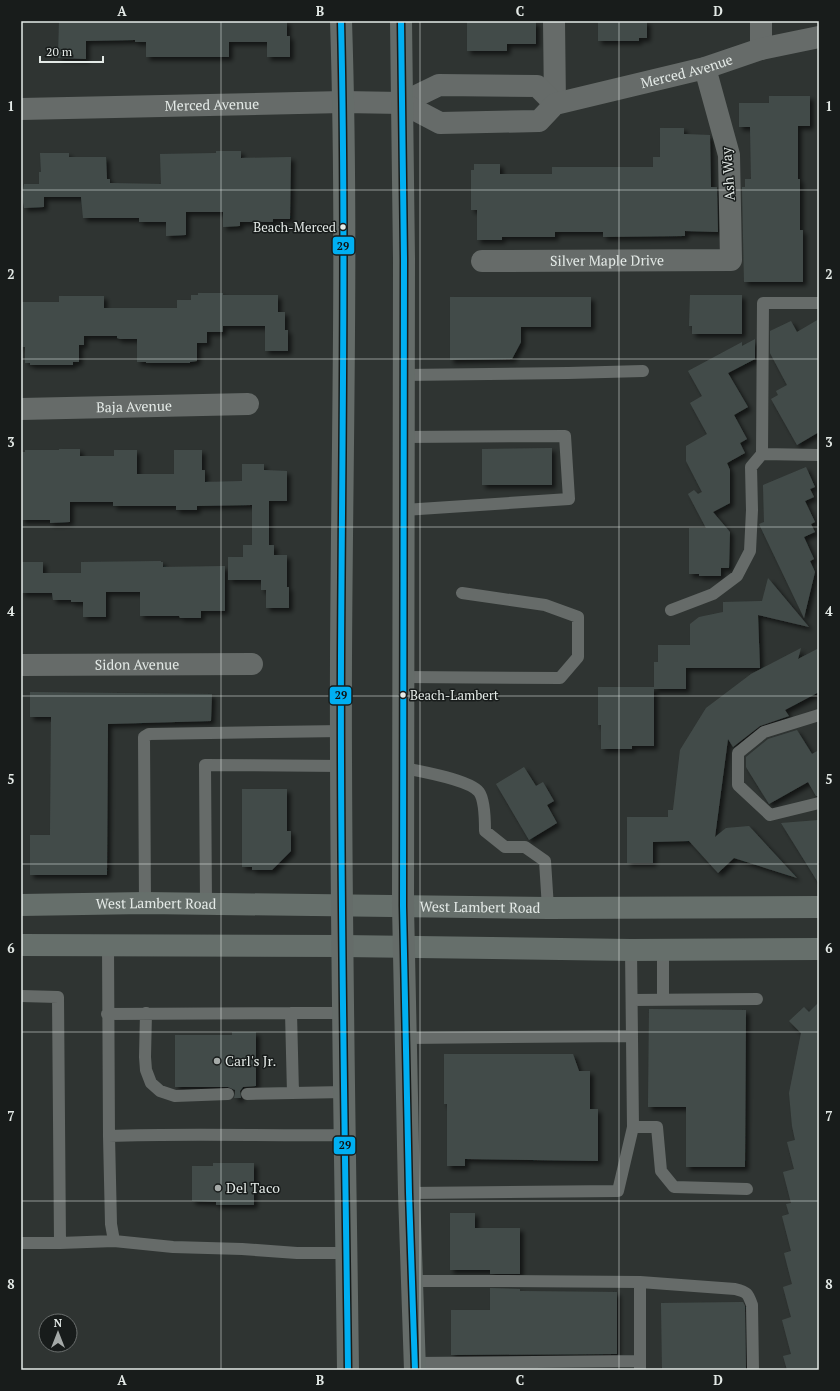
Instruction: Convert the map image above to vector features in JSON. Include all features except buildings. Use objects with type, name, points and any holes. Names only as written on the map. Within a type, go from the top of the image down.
[{"type":"main road","points":[[340,21],[344,102],[345,366],[342,904],[348,1370]]},
{"type":"main road","points":[[401,21],[404,375],[403,906],[414,1366]]},
{"type":"main road","name":"West Lambert Road","points":[[21,905],[206,903],[548,908],[819,907]]},
{"type":"main road","points":[[21,945],[343,946],[631,950],[819,949]]},
{"type":"street","points":[[554,21],[554,104]]},
{"type":"street","points":[[761,21],[761,49]]},
{"type":"street","name":"Merced Avenue","points":[[21,109],[344,102],[402,103],[440,123],[539,121],[554,104],[705,68],[761,49],[819,37]]},
{"type":"street","name":"Ash Way","points":[[705,68],[729,155],[731,260]]},
{"type":"street","name":"Merced Avenue","points":[[402,103],[439,85],[537,86],[554,104]]},
{"type":"street","name":"Silver Maple Drive","points":[[482,261],[731,260]]},
{"type":"street","name":"Baja Avenue","points":[[21,409],[248,404]]},
{"type":"street","name":"Sidon Avenue","points":[[21,665],[252,664]]},
{"type":"lane","points":[[671,610],[713,594],[737,576],[750,551],[752,510],[751,467],[762,454],[763,302],[819,303]]},
{"type":"lane","points":[[404,375],[568,374],[643,371]]},
{"type":"lane","points":[[404,437],[565,436],[570,499],[404,510]]},
{"type":"lane","points":[[762,454],[819,455]]},
{"type":"lane","points":[[404,677],[453,676],[560,678],[578,657],[578,617],[545,605],[462,593]]},
{"type":"lane","points":[[819,715],[764,732],[738,753],[738,785],[770,815],[819,803]]},
{"type":"lane","points":[[145,903],[144,737],[149,734],[342,731]]},
{"type":"lane","points":[[206,903],[205,765],[342,766]]},
{"type":"lane","points":[[404,768],[464,782],[479,792],[483,804],[486,831],[505,847],[525,847],[545,861],[548,908]]},
{"type":"lane","points":[[108,946],[109,1136],[111,1224],[114,1241]]},
{"type":"lane","points":[[409,1193],[618,1191],[633,1128],[631,950]]},
{"type":"lane","points":[[663,950],[663,1000]]},
{"type":"lane","points":[[21,996],[58,997],[60,1243]]},
{"type":"lane","points":[[632,1000],[757,999]]},
{"type":"lane","points":[[146,1013],[145,1057],[146,1070],[151,1083],[160,1091],[175,1096],[228,1094]]},
{"type":"lane","points":[[291,1013],[293,1093]]},
{"type":"lane","points":[[108,1014],[344,1013]]},
{"type":"lane","points":[[407,1038],[632,1036]]},
{"type":"lane","points":[[247,1094],[344,1092]]},
{"type":"lane","points":[[633,1128],[657,1127],[660,1171],[674,1187],[748,1189]]},
{"type":"lane","points":[[109,1136],[169,1134],[280,1136],[345,1134]]},
{"type":"lane","points":[[21,1243],[114,1241],[173,1247],[242,1249],[298,1253],[346,1252]]},
{"type":"lane","points":[[412,1281],[640,1282],[735,1289],[745,1292],[749,1296],[752,1305],[753,1370]]},
{"type":"lane","points":[[414,1366],[640,1366],[640,1282]]},
{"type":"transit line","name":"29","points":[[341,21],[343,260],[341,836],[348,1370]]},
{"type":"transit line","name":"29","points":[[401,21],[404,259],[403,906],[409,1193],[415,1370]]},
{"type":"place","name":"Beach-Merced","points":[[343,227]]},
{"type":"place","name":"Beach-Lambert","points":[[403,695]]},
{"type":"place","name":"Carl's Jr.","points":[[217,1061]]},
{"type":"place","name":"Del Taco","points":[[218,1188]]}]
